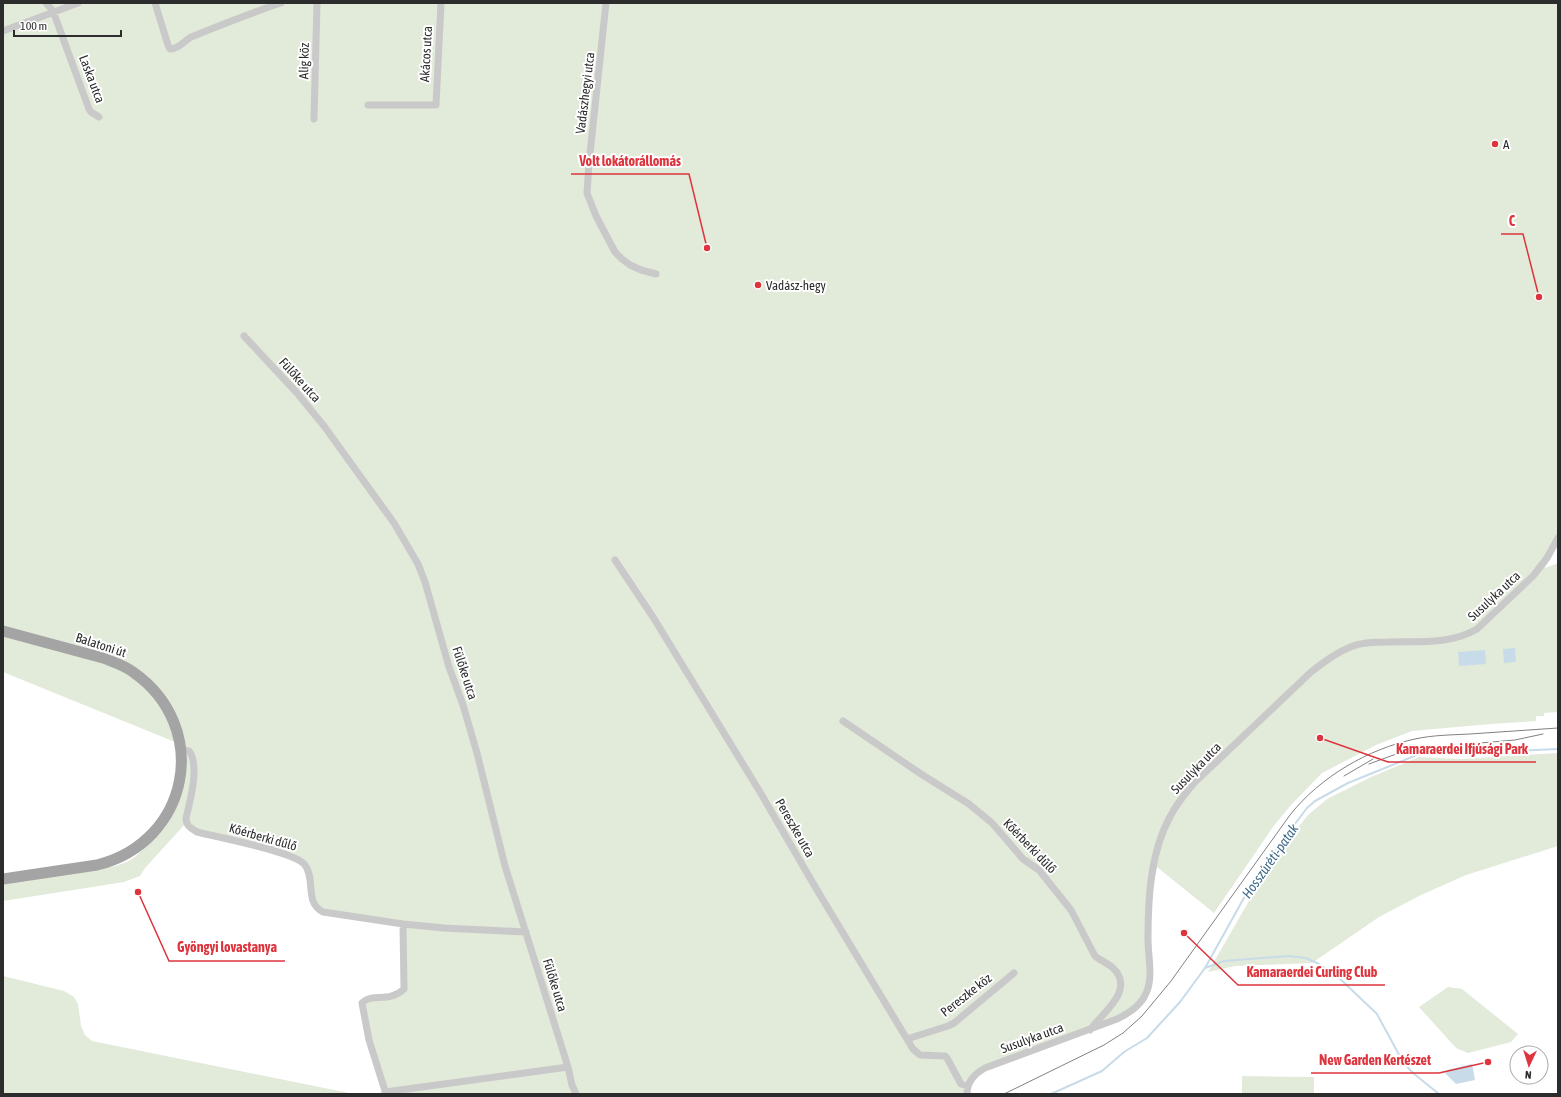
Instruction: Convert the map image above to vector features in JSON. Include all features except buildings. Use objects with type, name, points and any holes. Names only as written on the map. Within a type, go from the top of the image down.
[{"type":"main road","name":"Balatoni út","points":[[3,632],[103,658],[132,671],[155,690],[163,701],[175,726],[180,750],[181,770],[178,786],[170,810],[156,830],[139,847],[110,862],[3,879]]},
{"type":"street","name":"Laska utca","points":[[46,3],[53,11],[89,109],[99,117]]},
{"type":"street","points":[[3,31],[53,11],[78,3]]},
{"type":"street","points":[[155,3],[168,45],[170,48],[174,49],[184,44],[189,38],[281,3]]},
{"type":"street","name":"Alig köz","points":[[314,119],[317,3]]},
{"type":"street","name":"Akácos utca","points":[[368,105],[436,106],[441,3]]},
{"type":"street","name":"Vadászhegyi utca","points":[[606,3],[598,95],[591,140],[587,193],[596,216],[616,252],[630,265],[656,274]]},
{"type":"street","name":"Fülőke utca","points":[[244,336],[297,393],[324,426],[394,522],[418,564],[425,582],[449,667],[467,720],[502,853],[576,1094]]},
{"type":"street","name":"Susulyka utca","points":[[968,1086],[974,1075],[985,1068],[1090,1030],[1127,1014],[1141,1002],[1146,993],[1150,978],[1148,936],[1150,888],[1154,864],[1165,827],[1171,814],[1194,783],[1312,672],[1336,654],[1354,645],[1366,643],[1454,639],[1477,629],[1533,576],[1547,558],[1558,538]]},
{"type":"street","name":"Pereszke utca","points":[[615,560],[653,617],[760,792],[913,1049],[920,1055],[945,1056],[961,1084],[968,1086]]},
{"type":"street","name":"Kőérberki dűlő","points":[[843,721],[920,774],[969,804],[992,823],[1023,859],[1039,870],[1072,910],[1095,956],[1114,969],[1122,981],[1121,989],[1113,1005],[1090,1030]]},
{"type":"street","name":"Kőérberki dűlő","points":[[180,750],[189,751],[192,760],[194,782],[186,818],[186,823],[190,828],[197,832],[272,850],[296,858],[303,862],[309,873],[316,909],[323,912],[403,924],[444,928],[526,932]]},
{"type":"street","points":[[403,924],[404,989],[398,995],[391,998],[370,998],[366,999],[362,1003],[369,1040],[385,1093],[568,1067]]},
{"type":"street","name":"Pereszke köz","points":[[907,1039],[954,1023],[1014,973]]},
{"type":"street","points":[[967,1094],[968,1086]]},
{"type":"green space","points":[[3,3],[1558,3],[1558,543],[1545,568],[1558,563],[1558,712],[1544,713],[1544,716],[1536,716],[1536,721],[1412,731],[1376,745],[1322,773],[1290,806],[1273,827],[1214,913],[1157,867],[1153,888],[1146,982],[1143,993],[1138,1001],[1123,1015],[979,1071],[967,1094],[370,1094],[385,1092],[362,1003],[404,989],[403,925],[317,909],[303,862],[197,832],[186,823],[145,868],[140,876],[124,882],[3,901],[3,883],[116,866],[135,857],[164,828],[177,807],[181,796],[186,755],[190,753],[180,744],[3,672]]},
{"type":"green space","points":[[1558,753],[1558,846],[1466,875],[1421,895],[1379,917],[1312,963],[1235,966],[1208,972],[1253,894],[1295,831],[1308,815],[1327,799],[1371,777],[1419,757],[1461,759]]},
{"type":"green space","points":[[3,976],[64,991],[74,997],[78,1004],[81,1026],[85,1035],[92,1041],[354,1094],[3,1094]]},
{"type":"green space","points":[[1448,987],[1462,989],[1518,1034],[1511,1042],[1468,1053],[1456,1048],[1419,1007]]},
{"type":"green space","points":[[1242,1076],[1314,1077],[1314,1094],[1242,1094]]},
{"type":"water","points":[[1515,648],[1516,662],[1504,663],[1503,649]]},
{"type":"water","points":[[1485,650],[1486,664],[1459,666],[1458,652]]},
{"type":"water","points":[[1472,1064],[1475,1080],[1456,1084],[1445,1073],[1447,1070]]},
{"type":"waterway","name":"Hosszúréti-patak","points":[[1051,1094],[1102,1071],[1124,1052],[1147,1038],[1180,1002],[1205,968],[1245,896],[1282,841],[1307,808],[1315,801],[1348,783],[1417,755],[1558,749]]},
{"type":"waterway","points":[[1205,968],[1224,961],[1289,956],[1306,958],[1319,964],[1335,974],[1377,1014],[1403,1062],[1413,1073],[1439,1094]]},
{"type":"tram line","points":[[1004,1094],[1104,1045],[1123,1033],[1142,1016],[1171,981],[1290,815],[1316,788],[1346,766],[1380,750],[1415,739],[1442,735],[1558,728]]},
{"type":"tram line","points":[[1369,764],[1399,753],[1422,748],[1515,740],[1543,734]]},
{"type":"tram line","points":[[1344,776],[1373,759]]},
{"type":"place","name":"A","points":[[1495,144]]},
{"type":"place","name":"Volt lokátorállomás","points":[[707,248]]},
{"type":"place","name":"Vadász-hegy","points":[[758,285]]},
{"type":"place","name":"C","points":[[1539,297]]},
{"type":"place","name":"Kamaraerdei Ifjúsági Park","points":[[1320,738]]},
{"type":"place","name":"Gyöngyi lovastanya","points":[[138,892]]},
{"type":"place","name":"Kamaraerdei Curling Club","points":[[1184,933]]},
{"type":"place","name":"New Garden Kertészet","points":[[1488,1062]]}]
